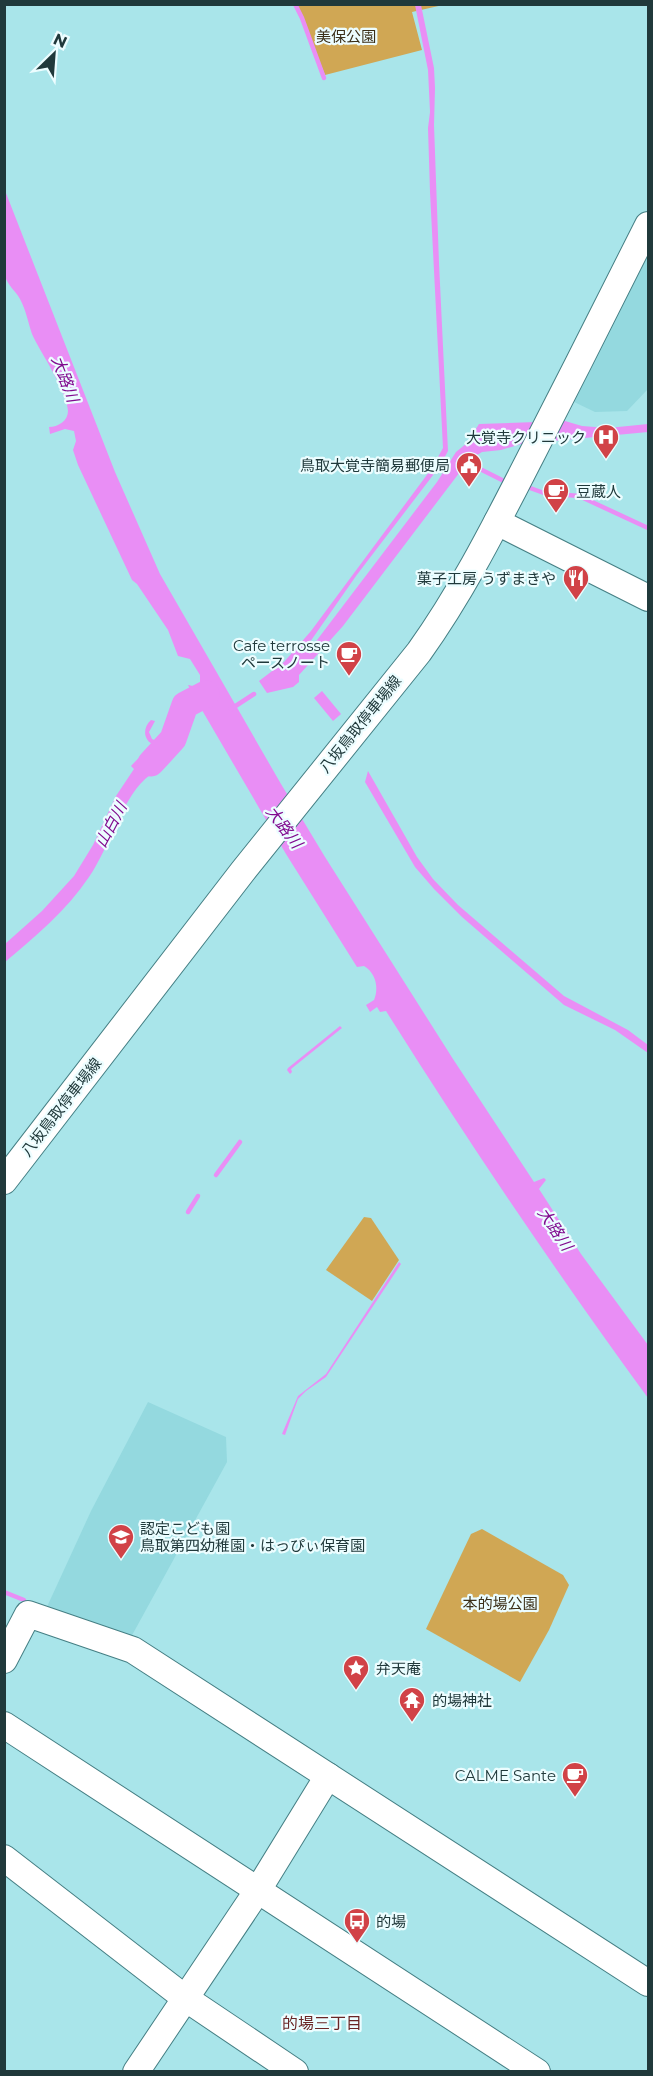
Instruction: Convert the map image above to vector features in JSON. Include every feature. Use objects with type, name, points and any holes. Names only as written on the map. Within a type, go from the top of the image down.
[{"type":"street","name":"八坂鳥取停車場線","points":[[4,1181],[256,856],[419,652],[444,617],[497,522],[648,225]]},
{"type":"street","points":[[497,522],[648,598]]},
{"type":"street","points":[[4,1660],[28,1614],[134,1650],[648,1983]]},
{"type":"street","points":[[4,1725],[537,2072]]},
{"type":"street","points":[[136,2072],[258,1890],[328,1776]]},
{"type":"street","points":[[4,1858],[185,1998],[262,2063],[295,2072]]},
{"type":"shaded area","points":[[648,256],[648,389],[627,411],[595,412],[572,401]]},
{"type":"shaded area","name":"認定こども園 鳥取第四幼稚園・はっぴぃ保育園","points":[[148,1402],[226,1437],[227,1462],[130,1639],[46,1609],[91,1511]]},
{"type":"green space","name":"美保公園","points":[[297,5],[443,5],[412,12],[422,50],[325,75]]},
{"type":"green space","points":[[364,1217],[371,1218],[399,1260],[372,1301],[326,1270]]},
{"type":"green space","name":"本的場公園","points":[[482,1529],[563,1575],[569,1585],[549,1630],[520,1682],[426,1629],[471,1534]]},
{"type":"water","points":[[415,5],[421,5],[434,68],[439,263],[448,451],[440,466],[356,576],[310,642],[314,644],[437,482],[456,452],[467,443],[479,424],[565,421],[582,426],[608,428],[648,424],[648,432],[521,444],[501,450],[482,452],[469,460],[343,626],[299,675],[299,682],[293,687],[267,693],[259,681],[284,662],[311,631],[432,468],[443,448],[430,192],[428,70]]},
{"type":"water","name":"大路川","points":[[4,188],[115,472],[160,574],[325,857],[534,1182],[544,1178],[546,1180],[539,1189],[581,1254],[648,1345],[648,1398],[514,1207],[386,1011],[380,1012],[377,1007],[370,1012],[366,1005],[374,1000],[376,986],[374,977],[364,966],[357,967],[286,854],[199,705],[184,709],[181,705],[192,693],[188,685],[193,686],[200,683],[200,675],[190,659],[178,656],[168,630],[132,580],[78,465],[73,450],[76,441],[74,431],[65,429],[50,434],[49,427],[59,425],[66,418],[67,402],[32,334],[22,303],[5,276]]},
{"type":"water","points":[[322,691],[341,714],[333,721],[314,698]]},
{"type":"water","points":[[151,720],[155,721],[149,732],[152,739],[163,744],[172,734],[181,749],[175,750],[152,776],[150,775],[140,784],[132,795],[96,865],[71,901],[5,962],[5,944],[42,911],[74,876],[93,845],[116,796],[134,769],[131,766],[152,744],[145,733]]},
{"type":"water","points":[[368,771],[417,857],[433,879],[458,905],[564,996],[628,1030],[648,1045],[648,1053],[615,1030],[564,1005],[462,917],[434,889],[415,867],[365,782]]},
{"type":"water","points":[[340,1026],[342,1028],[291,1069],[290,1074],[288,1068]]},
{"type":"water","points":[[399,1262],[401,1264],[326,1377],[298,1399],[285,1435],[282,1434],[298,1396],[326,1374]]},
{"type":"waterway","points":[[295,4],[324,78]]},
{"type":"waterway","points":[[480,469],[504,481]]},
{"type":"waterway","points":[[530,488],[544,493],[579,496],[648,528]]},
{"type":"waterway","name":"山白川","points":[[151,763],[173,739],[185,705],[206,694]]},
{"type":"waterway","points":[[231,709],[254,694]]},
{"type":"waterway","points":[[216,1175],[240,1142]]},
{"type":"waterway","points":[[188,1212],[198,1196]]},
{"type":"waterway","points":[[4,1592],[24,1600]]},
{"type":"place","name":"大覚寺クリニック","points":[[606,460]]},
{"type":"place","name":"鳥取大覚寺簡易郵便局","points":[[469,488]]},
{"type":"place","name":"豆蔵人","points":[[556,514]]},
{"type":"place","name":"菓子工房 うずまきや","points":[[576,601]]},
{"type":"place","name":"Cafe terrosse ペースノート","points":[[349,677]]},
{"type":"place","name":"認定こども園 鳥取第四幼稚園・はっぴぃ保育園","points":[[121,1560]]},
{"type":"place","name":"弁天庵","points":[[356,1691]]},
{"type":"place","name":"的場神社","points":[[412,1723]]},
{"type":"place","name":"CALME Sante","points":[[575,1798]]},
{"type":"place","name":"的場","points":[[357,1944]]},
{"type":"district","name":"的場三丁目","points":[[322,2023]]}]
